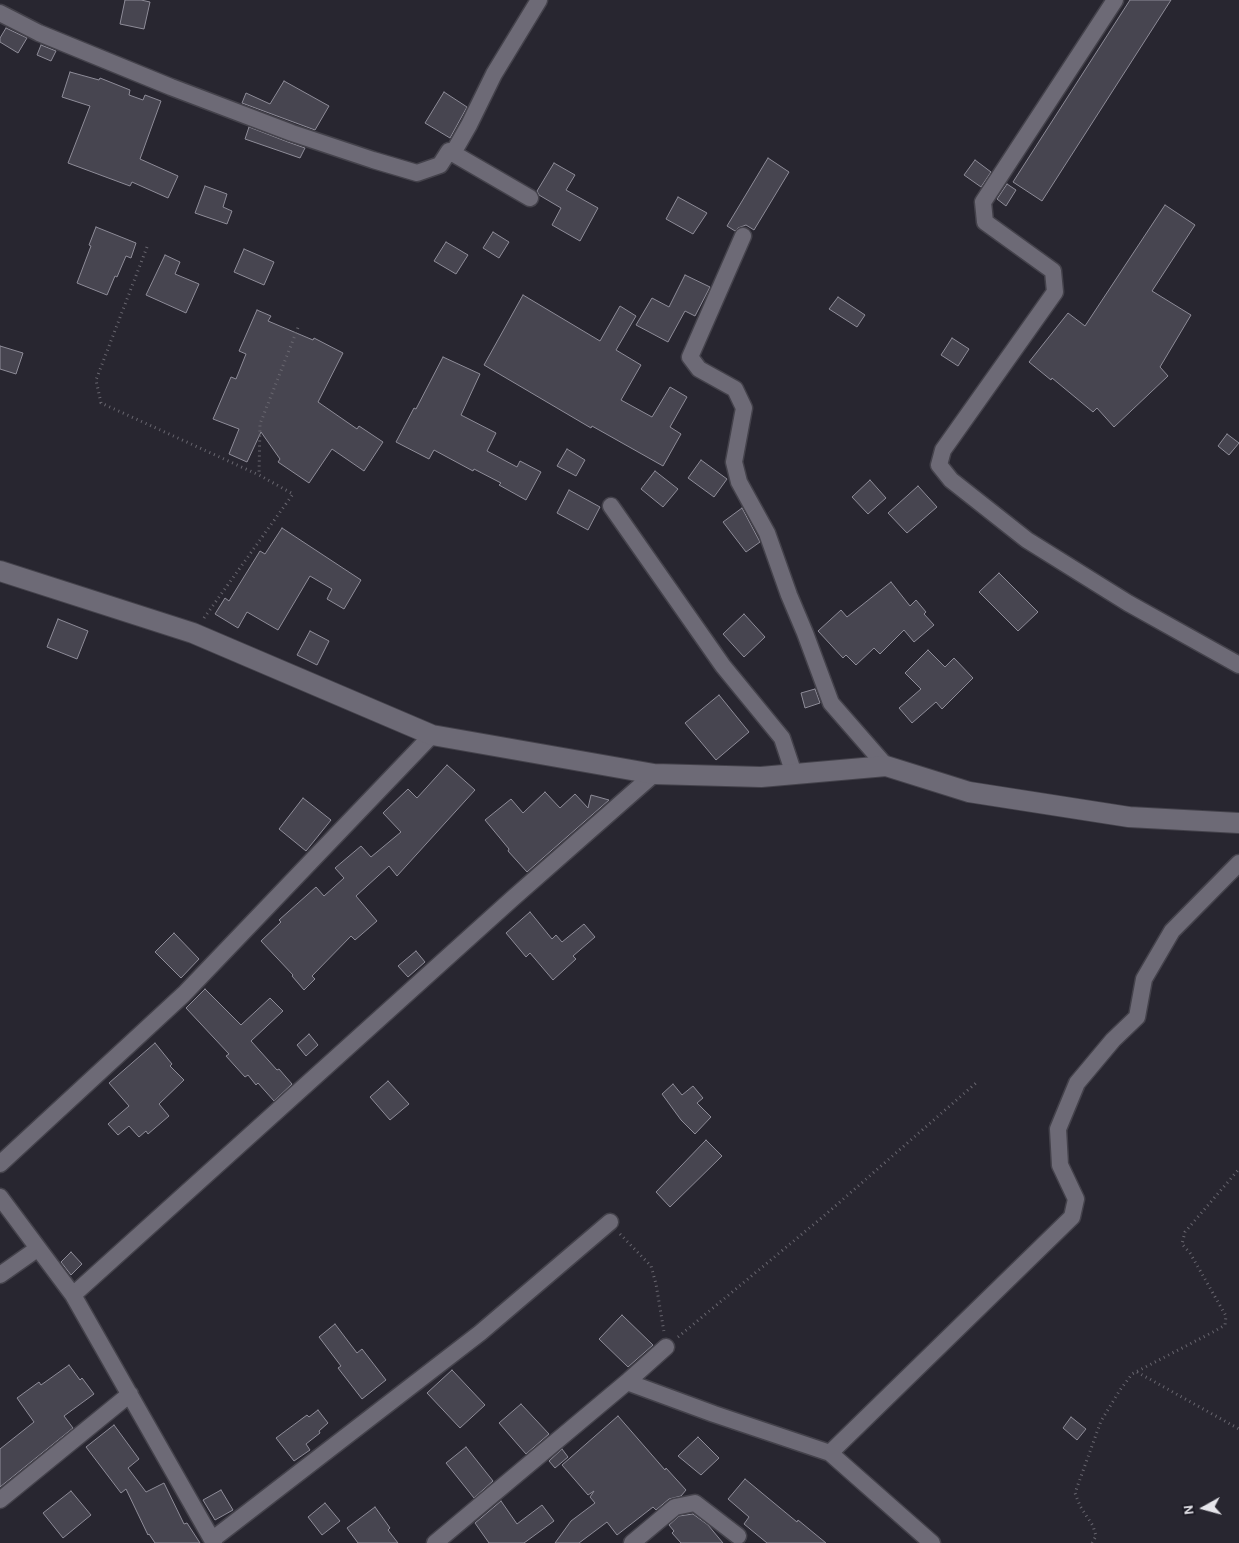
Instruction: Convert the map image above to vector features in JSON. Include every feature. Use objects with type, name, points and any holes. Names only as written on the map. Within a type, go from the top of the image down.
[{"type":"street","points":[[453,154],[470,125],[494,74],[539,0]]},
{"type":"street","points":[[1115,0],[983,202],[985,222],[1053,271],[1054,292],[943,450],[939,465],[951,480],[1027,540],[1128,603],[1239,665]]},
{"type":"street","points":[[0,13],[38,33],[171,87],[292,133],[417,174],[440,164],[448,151],[530,198]]},
{"type":"street","points":[[743,236],[690,357],[700,369],[735,389],[744,408],[734,462],[739,482],[767,533],[831,703],[886,766]]},
{"type":"street","points":[[611,506],[723,666],[782,738],[794,774]]},
{"type":"street","points":[[0,571],[193,633],[432,735],[654,774],[761,776],[886,766],[969,792],[1129,817],[1239,823]]},
{"type":"street","points":[[0,1164],[184,994],[432,735]]},
{"type":"street","points":[[72,1295],[654,774]]},
{"type":"street","points":[[830,1453],[1072,1218],[1076,1199],[1060,1165],[1058,1130],[1077,1083],[1113,1040],[1137,1017],[1144,979],[1172,931],[1239,862]]},
{"type":"street","points":[[0,1197],[72,1295],[214,1541],[480,1333],[610,1222]]},
{"type":"street","points":[[0,1275],[37,1249]]},
{"type":"street","points":[[436,1543],[666,1347]]},
{"type":"street","points":[[627,1382],[830,1453],[932,1543]]},
{"type":"street","points":[[0,1500],[130,1394]]},
{"type":"street","points":[[632,1543],[675,1507],[695,1503],[738,1536]]},
{"type":"path","points":[[147,247],[96,380],[101,403],[258,475],[293,494],[193,633]]},
{"type":"path","points":[[258,475],[260,424],[299,326]]},
{"type":"path","points":[[666,1347],[825,1215],[976,1083]]},
{"type":"path","points":[[1092,1543],[1096,1536],[1093,1526],[1075,1493],[1101,1421],[1132,1374],[1224,1325],[1226,1316],[1190,1253],[1182,1244],[1185,1232],[1239,1169]]},
{"type":"path","points":[[610,1222],[651,1266],[656,1284],[666,1347]]},
{"type":"path","points":[[1137,1372],[1239,1429]]},
{"type":"building","points":[[125,0],[150,2],[144,29],[120,24]]},
{"type":"building","points":[[1130,0],[1171,0],[1042,201],[1013,182]]},
{"type":"building","points":[[6,28],[27,38],[18,53],[0,42],[0,38]]},
{"type":"building","points":[[41,45],[56,51],[51,61],[37,55]]},
{"type":"building","points":[[70,72],[99,80],[100,78],[130,90],[129,95],[143,100],[145,95],[161,101],[140,159],[178,176],[168,198],[132,182],[130,186],[68,163],[90,106],[62,97]]},
{"type":"building","points":[[284,81],[329,106],[315,130],[242,103],[246,93],[270,104]]},
{"type":"building","points":[[444,92],[467,107],[450,138],[425,123]]},
{"type":"building","points":[[249,127],[305,148],[300,158],[245,139]]},
{"type":"building","points":[[768,158],[789,172],[754,230],[746,225],[735,231],[727,226]]},
{"type":"building","points":[[975,160],[991,172],[981,187],[964,175]]},
{"type":"building","points":[[554,163],[575,175],[566,190],[598,208],[580,241],[552,225],[561,208],[539,195],[537,191]]},
{"type":"building","points":[[1007,184],[1016,190],[1006,206],[997,199]]},
{"type":"building","points":[[205,186],[227,194],[223,207],[232,211],[227,224],[195,213]]},
{"type":"building","points":[[678,197],[707,213],[693,234],[666,219]]},
{"type":"building","points":[[1165,205],[1195,225],[1152,291],[1191,315],[1160,367],[1168,376],[1114,427],[1097,408],[1093,412],[1052,378],[1051,380],[1029,362],[1068,313],[1085,326]]},
{"type":"building","points":[[96,227],[136,243],[131,258],[126,256],[107,295],[77,283]]},
{"type":"building","points":[[493,232],[509,242],[499,258],[483,248]]},
{"type":"building","points":[[446,242],[468,255],[456,274],[434,261]]},
{"type":"building","points":[[244,249],[274,262],[264,285],[234,272]]},
{"type":"building","points":[[165,255],[180,262],[175,274],[199,284],[186,313],[146,295]]},
{"type":"building","points":[[685,275],[710,287],[695,316],[685,311],[668,342],[636,325],[652,298],[669,307]]},
{"type":"building","points":[[523,295],[600,341],[620,306],[636,316],[616,350],[641,365],[621,400],[652,417],[670,387],[687,397],[670,427],[681,434],[663,466],[592,426],[591,428],[484,365]]},
{"type":"building","points":[[838,297],[865,315],[857,327],[829,309]]},
{"type":"building","points":[[257,310],[271,316],[268,321],[313,340],[314,338],[343,353],[318,402],[357,429],[359,426],[383,442],[364,471],[332,449],[309,483],[278,462],[280,459],[261,432],[247,462],[229,454],[239,429],[213,419],[231,377],[236,379],[246,354],[239,351]]},
{"type":"building","points":[[952,338],[969,349],[958,366],[941,355]]},
{"type":"building","points":[[0,346],[23,353],[16,374],[0,369]]},
{"type":"building","points":[[443,357],[480,374],[461,415],[496,433],[487,451],[517,467],[520,461],[541,472],[526,500],[499,485],[501,483],[474,469],[473,471],[434,450],[429,459],[396,442],[414,408],[416,409]]},
{"type":"building","points":[[1227,434],[1239,443],[1229,455],[1218,446]]},
{"type":"building","points":[[567,449],[585,460],[576,476],[557,466]]},
{"type":"building","points":[[701,460],[727,479],[714,497],[688,478]]},
{"type":"building","points":[[655,471],[678,489],[663,507],[641,489]]},
{"type":"building","points":[[870,480],[886,498],[868,514],[852,497]]},
{"type":"building","points":[[918,486],[937,507],[907,533],[888,513]]},
{"type":"building","points":[[569,490],[600,507],[588,530],[557,513]]},
{"type":"building","points":[[742,508],[760,542],[746,552],[723,522]]},
{"type":"building","points":[[282,528],[361,580],[344,609],[327,599],[332,589],[310,576],[278,630],[247,612],[238,628],[215,614],[225,598],[229,601],[260,551],[265,554]]},
{"type":"building","points":[[999,573],[1038,612],[1018,631],[979,592]]},
{"type":"building","points":[[891,582],[910,606],[916,600],[926,612],[924,614],[934,625],[914,642],[904,630],[880,654],[874,648],[856,665],[846,655],[843,658],[818,631],[841,610],[847,617]]},
{"type":"building","points":[[744,614],[765,637],[744,657],[723,634]]},
{"type":"building","points":[[58,619],[88,631],[77,659],[47,647]]},
{"type":"building","points":[[310,631],[329,641],[317,665],[297,655]]},
{"type":"building","points":[[928,650],[945,667],[954,658],[973,678],[942,709],[936,702],[912,723],[899,708],[921,689],[905,673]]},
{"type":"building","points":[[815,689],[820,703],[805,708],[801,693]]},
{"type":"building","points":[[719,695],[749,732],[716,760],[685,723]]},
{"type":"building","points":[[447,765],[475,790],[397,876],[389,866],[356,896],[377,921],[355,940],[351,936],[312,976],[315,979],[304,990],[293,975],[261,941],[281,922],[279,920],[316,887],[324,896],[344,878],[335,868],[361,846],[371,857],[401,832],[383,813],[408,789],[417,798]]},
{"type":"building","points":[[545,792],[560,808],[575,794],[588,808],[591,795],[609,800],[527,872],[508,851],[509,849],[485,820],[511,799],[523,813]]},
{"type":"building","points":[[303,798],[331,820],[306,851],[279,829]]},
{"type":"building","points":[[530,912],[552,939],[556,935],[562,942],[584,924],[595,937],[573,956],[576,959],[553,980],[530,953],[526,957],[506,933]]},
{"type":"building","points":[[174,933],[199,959],[181,978],[155,952]]},
{"type":"building","points":[[416,951],[425,962],[408,977],[398,966]]},
{"type":"building","points":[[205,989],[241,1025],[270,998],[283,1011],[251,1041],[292,1084],[274,1101],[258,1083],[256,1085],[248,1075],[245,1077],[226,1056],[229,1054],[186,1008]]},
{"type":"building","points":[[309,1034],[318,1045],[306,1056],[297,1045]]},
{"type":"building","points":[[155,1043],[172,1064],[170,1066],[184,1080],[159,1104],[169,1116],[148,1134],[146,1131],[139,1137],[129,1126],[118,1135],[108,1124],[129,1106],[109,1083]]},
{"type":"building","points":[[388,1081],[409,1104],[390,1120],[370,1097]]},
{"type":"building","points":[[673,1084],[682,1095],[693,1086],[703,1098],[697,1103],[711,1117],[695,1134],[681,1120],[662,1094]]},
{"type":"building","points":[[706,1140],[722,1156],[670,1207],[656,1192]]},
{"type":"building","points":[[71,1252],[82,1264],[71,1275],[61,1262]]},
{"type":"building","points":[[622,1315],[653,1345],[628,1367],[599,1339]]},
{"type":"building","points":[[335,1324],[357,1353],[362,1349],[386,1380],[362,1399],[338,1368],[341,1366],[319,1337]]},
{"type":"building","points":[[69,1365],[94,1394],[64,1416],[73,1428],[0,1487],[0,1449],[34,1422],[17,1398],[39,1382],[41,1385]]},
{"type":"building","points":[[452,1370],[485,1405],[460,1428],[427,1393]]},
{"type":"building","points":[[521,1404],[549,1434],[526,1454],[499,1423]]},
{"type":"building","points":[[318,1410],[328,1423],[319,1431],[320,1433],[306,1444],[310,1450],[294,1461],[276,1438],[307,1415],[309,1417]]},
{"type":"building","points":[[618,1416],[665,1470],[666,1468],[686,1490],[681,1496],[669,1499],[656,1510],[653,1507],[617,1535],[607,1522],[579,1543],[555,1543],[571,1521],[595,1503],[590,1497],[594,1491],[588,1495],[562,1465]]},
{"type":"building","points":[[1071,1417],[1086,1429],[1077,1440],[1063,1428]]},
{"type":"building","points":[[114,1425],[139,1459],[128,1468],[146,1492],[164,1483],[184,1524],[187,1523],[200,1543],[155,1543],[148,1535],[126,1489],[121,1493],[86,1447]]},
{"type":"building","points":[[698,1437],[719,1458],[701,1475],[678,1456]]},
{"type":"building","points":[[466,1447],[493,1481],[474,1498],[446,1463]]},
{"type":"building","points":[[562,1449],[568,1457],[555,1468],[549,1461]]},
{"type":"building","points":[[745,1479],[797,1522],[798,1520],[826,1543],[767,1543],[744,1524],[749,1517],[728,1499]]},
{"type":"building","points":[[221,1490],[233,1510],[215,1520],[203,1500]]},
{"type":"building","points":[[71,1491],[91,1515],[63,1538],[43,1513]]},
{"type":"building","points":[[501,1501],[517,1524],[542,1505],[554,1521],[524,1543],[489,1543],[475,1523]]},
{"type":"building","points":[[325,1503],[340,1521],[322,1535],[308,1517]]},
{"type":"building","points":[[375,1507],[398,1543],[358,1543],[347,1528]]},
{"type":"building","points":[[693,1514],[708,1525],[723,1543],[681,1543],[672,1533],[674,1531],[669,1525],[679,1516]]}]
